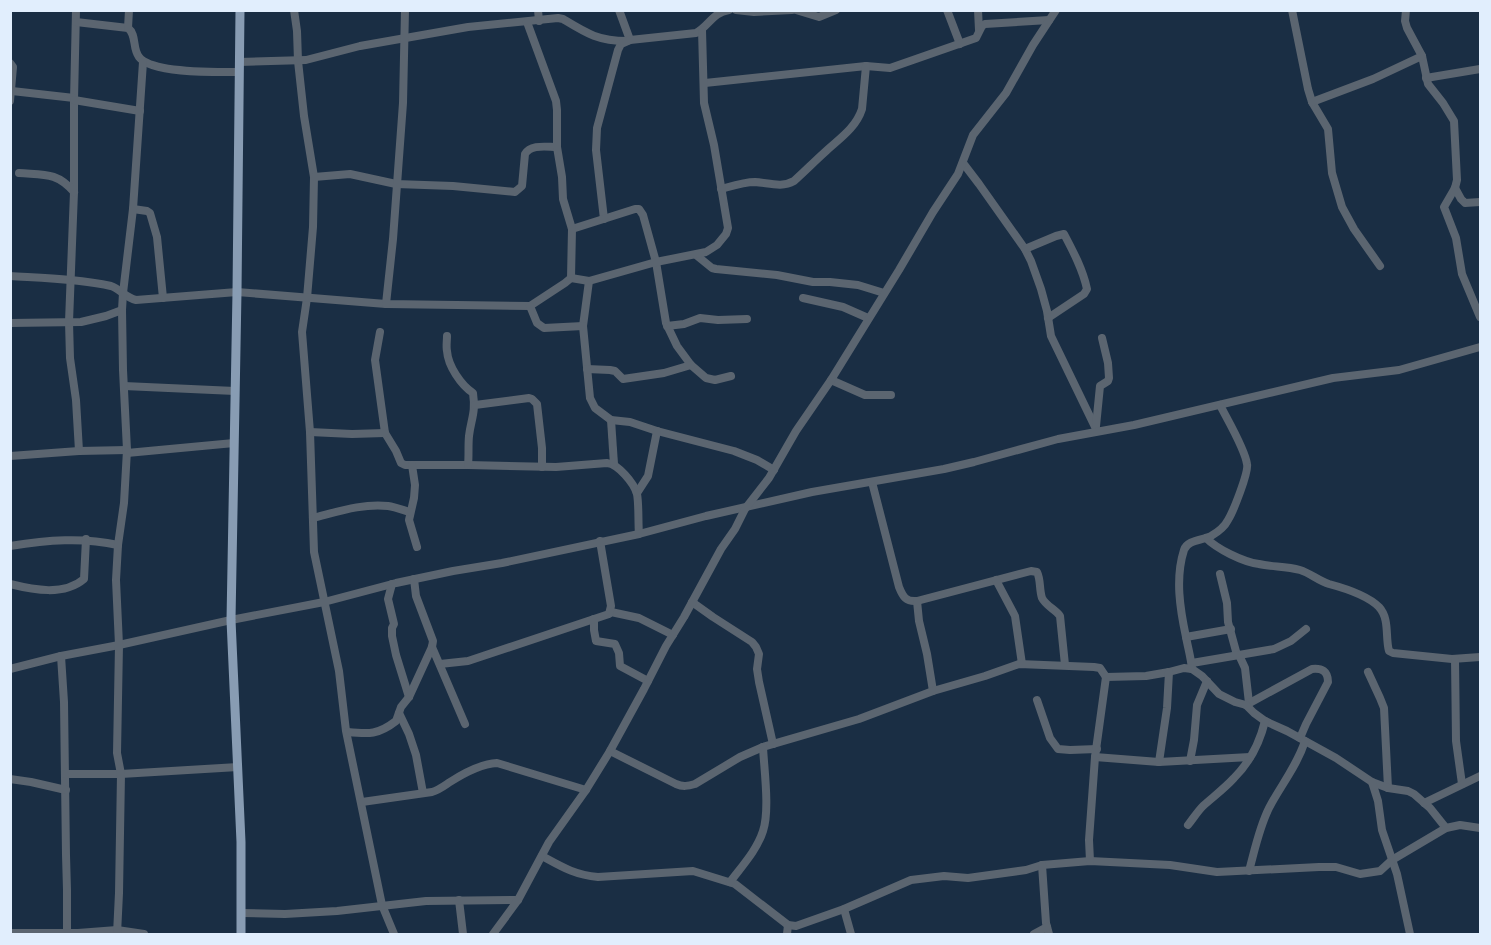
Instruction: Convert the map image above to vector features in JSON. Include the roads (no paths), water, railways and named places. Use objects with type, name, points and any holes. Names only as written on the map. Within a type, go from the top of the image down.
[{"type":"main road","points":[[240,10],[231,620],[241,842],[241,934]]},
{"type":"street","points":[[76,10],[74,192],[69,322],[79,451]]},
{"type":"street","points":[[128,28],[129,10]]},
{"type":"street","points":[[294,10],[304,116],[314,177],[313,227],[302,332],[310,432],[314,552],[339,671],[347,732],[382,905],[394,934]]},
{"type":"street","points":[[386,304],[403,103],[405,10]]},
{"type":"street","points":[[538,10],[539,21]]},
{"type":"street","points":[[619,10],[628,40]]},
{"type":"street","points":[[76,22],[128,28],[133,34],[137,56],[143,62],[169,70],[204,73],[298,61],[360,46],[468,27],[558,18],[590,35],[613,41],[696,33],[721,12],[729,10]]},
{"type":"street","points":[[736,10],[794,10],[819,17],[836,10]]},
{"type":"street","points":[[947,10],[960,44]]},
{"type":"street","points":[[978,10],[979,31]]},
{"type":"street","points":[[494,934],[518,900],[549,842],[610,751],[660,656],[721,549],[738,524],[745,508],[774,470],[796,431],[831,380],[958,174],[976,130],[1006,93],[1056,10]]},
{"type":"street","points":[[1292,10],[1308,89],[1312,102],[1328,129],[1332,173],[1342,207],[1354,229],[1380,266]]},
{"type":"street","points":[[1406,10],[1407,28],[1422,56],[1428,84],[1454,122],[1456,180],[1455,188],[1445,209],[1456,238],[1462,274],[1480,317]]},
{"type":"street","points":[[705,83],[866,66],[890,68],[976,38],[982,26],[986,24],[1049,20]]},
{"type":"street","points":[[10,276],[114,287],[136,300],[237,292],[386,304],[530,306],[571,278],[572,229],[563,199],[555,101],[527,22]]},
{"type":"street","points":[[571,278],[588,281],[656,262],[696,255],[717,245],[726,234],[729,228],[704,103],[702,30]]},
{"type":"street","points":[[604,219],[596,150],[597,128],[618,50],[621,44],[628,40]]},
{"type":"street","points":[[1312,102],[1373,79],[1422,56]]},
{"type":"street","points":[[117,932],[121,774],[117,753],[120,645],[116,580],[127,451],[122,310],[133,209],[143,62]]},
{"type":"street","points":[[10,63],[13,67],[10,101]]},
{"type":"street","points":[[721,189],[754,182],[779,185],[794,181],[837,143],[860,116],[866,66]]},
{"type":"street","points":[[1426,78],[1480,69]]},
{"type":"street","points":[[12,91],[140,111]]},
{"type":"street","points":[[314,177],[350,174],[396,184],[453,186],[515,192],[522,186],[527,150],[557,147]]},
{"type":"street","points":[[963,163],[1025,249],[1041,289],[1051,336],[1097,430]]},
{"type":"street","points":[[19,173],[59,179],[74,192]]},
{"type":"street","points":[[1455,188],[1465,203],[1480,202]]},
{"type":"street","points":[[133,209],[150,213],[157,237],[163,298]]},
{"type":"street","points":[[572,229],[639,209],[643,215],[656,262],[667,326],[676,346],[691,365],[706,378],[716,380],[731,376]]},
{"type":"street","points":[[1025,249],[1064,234],[1078,261],[1087,287],[1084,294],[1048,318]]},
{"type":"street","points":[[696,255],[716,269],[777,275],[813,282],[858,285],[884,293]]},
{"type":"street","points":[[588,281],[583,326],[590,398],[595,408],[611,420],[630,422],[734,451],[774,470]]},
{"type":"street","points":[[803,298],[843,307],[868,318]]},
{"type":"street","points":[[530,306],[537,323],[544,328],[583,326]]},
{"type":"street","points":[[10,323],[81,322],[122,310]]},
{"type":"street","points":[[667,326],[684,324],[700,318],[747,319]]},
{"type":"street","points":[[380,332],[375,360],[385,434],[401,463],[405,465],[542,467],[614,464]]},
{"type":"street","points":[[447,336],[449,360],[463,386],[473,393],[475,405],[469,435],[468,465]]},
{"type":"street","points":[[1097,430],[1100,386],[1109,378],[1102,338]]},
{"type":"street","points":[[10,669],[61,656],[324,602],[414,579],[639,534],[812,492],[974,462],[1058,439],[1134,425],[1333,378],[1399,370],[1480,347]]},
{"type":"street","points":[[587,369],[615,371],[623,379],[664,373],[691,365]]},
{"type":"street","points":[[831,380],[865,395],[891,395]]},
{"type":"street","points":[[124,386],[235,391]]},
{"type":"street","points":[[475,405],[532,399],[537,404],[542,467]]},
{"type":"street","points":[[1220,405],[1248,465],[1229,520],[1221,529],[1206,538],[1185,546],[1178,589],[1192,666],[1219,694],[1235,702],[1248,704],[1312,669],[1325,671],[1328,676],[1328,682],[1312,710],[1295,765],[1260,827],[1248,870]]},
{"type":"street","points":[[611,420],[614,464],[637,493],[639,534]]},
{"type":"street","points":[[637,493],[648,476],[657,431]]},
{"type":"street","points":[[310,432],[385,434]]},
{"type":"street","points":[[10,456],[234,443]]},
{"type":"street","points":[[412,465],[415,485],[410,520],[417,547]]},
{"type":"street","points":[[872,482],[902,593],[907,600],[917,601],[1031,571],[1039,574],[1042,598],[1060,616],[1065,665]]},
{"type":"street","points":[[313,518],[377,505],[410,512]]},
{"type":"street","points":[[1206,538],[1222,550],[1257,564],[1301,570],[1324,582],[1360,594],[1379,608],[1387,625],[1389,651],[1455,659],[1480,657]]},
{"type":"street","points":[[11,545],[86,539],[118,545]]},
{"type":"street","points":[[10,584],[62,590],[79,583],[84,579],[86,539]]},
{"type":"street","points":[[600,542],[611,612]]},
{"type":"street","points":[[1220,574],[1231,629],[1238,655],[1245,668],[1248,704],[1254,713],[1336,758],[1372,782],[1414,794],[1430,808],[1446,828]]},
{"type":"street","points":[[347,732],[375,733],[394,723],[432,647],[433,641],[416,596],[414,579]]},
{"type":"street","points":[[996,580],[1015,616],[1022,663]]},
{"type":"street","points":[[392,584],[388,599],[394,624],[391,632],[409,697]]},
{"type":"street","points":[[917,601],[933,691]]},
{"type":"street","points":[[692,602],[756,647],[759,654],[757,669],[759,682],[773,744]]},
{"type":"street","points":[[440,664],[468,661],[611,612],[639,618],[673,635]]},
{"type":"street","points":[[594,619],[596,641],[615,644],[620,666],[648,681]]},
{"type":"street","points":[[1186,637],[1231,629]]},
{"type":"street","points":[[1106,678],[1146,676],[1274,649],[1291,641],[1306,629]]},
{"type":"street","points":[[432,647],[465,724]]},
{"type":"street","points":[[61,656],[66,790],[67,934]]},
{"type":"street","points":[[1455,659],[1456,741],[1462,784]]},
{"type":"street","points":[[610,751],[682,786],[695,784],[740,757],[763,747],[859,719],[933,691],[1022,663],[1100,668],[1106,678],[1096,753],[1089,840],[1090,861]]},
{"type":"street","points":[[1159,762],[1167,708],[1169,672]]},
{"type":"street","points":[[1368,672],[1383,708],[1388,788]]},
{"type":"street","points":[[1190,761],[1197,705],[1207,681]]},
{"type":"street","points":[[1036,700],[1050,738],[1058,749],[1159,762],[1250,757]]},
{"type":"street","points":[[399,713],[416,755],[423,794]]},
{"type":"street","points":[[1188,825],[1202,807],[1237,776],[1262,734],[1265,721]]},
{"type":"street","points":[[730,882],[752,853],[763,831],[765,817],[763,747]]},
{"type":"street","points":[[362,802],[438,790],[470,770],[497,763],[586,790]]},
{"type":"street","points":[[65,774],[121,774],[238,767]]},
{"type":"street","points":[[1424,803],[1480,776]]},
{"type":"street","points":[[10,779],[66,790]]},
{"type":"street","points":[[1372,782],[1378,801],[1385,843],[1392,860],[1410,934]]},
{"type":"street","points":[[542,856],[571,872],[585,876],[693,872],[730,882],[788,925],[796,926],[844,909],[911,880],[944,876],[968,878],[1090,861],[1170,865],[1217,872],[1336,867],[1360,874],[1380,871],[1392,860],[1446,828],[1460,825],[1480,828]]},
{"type":"street","points":[[1034,934],[1048,931],[1042,866]]},
{"type":"street","points":[[459,900],[464,934]]},
{"type":"street","points":[[242,913],[285,914],[337,911],[426,901],[518,900]]},
{"type":"street","points":[[844,909],[851,934]]},
{"type":"street","points":[[787,934],[788,925]]},
{"type":"street","points":[[10,933],[144,934]]}]
